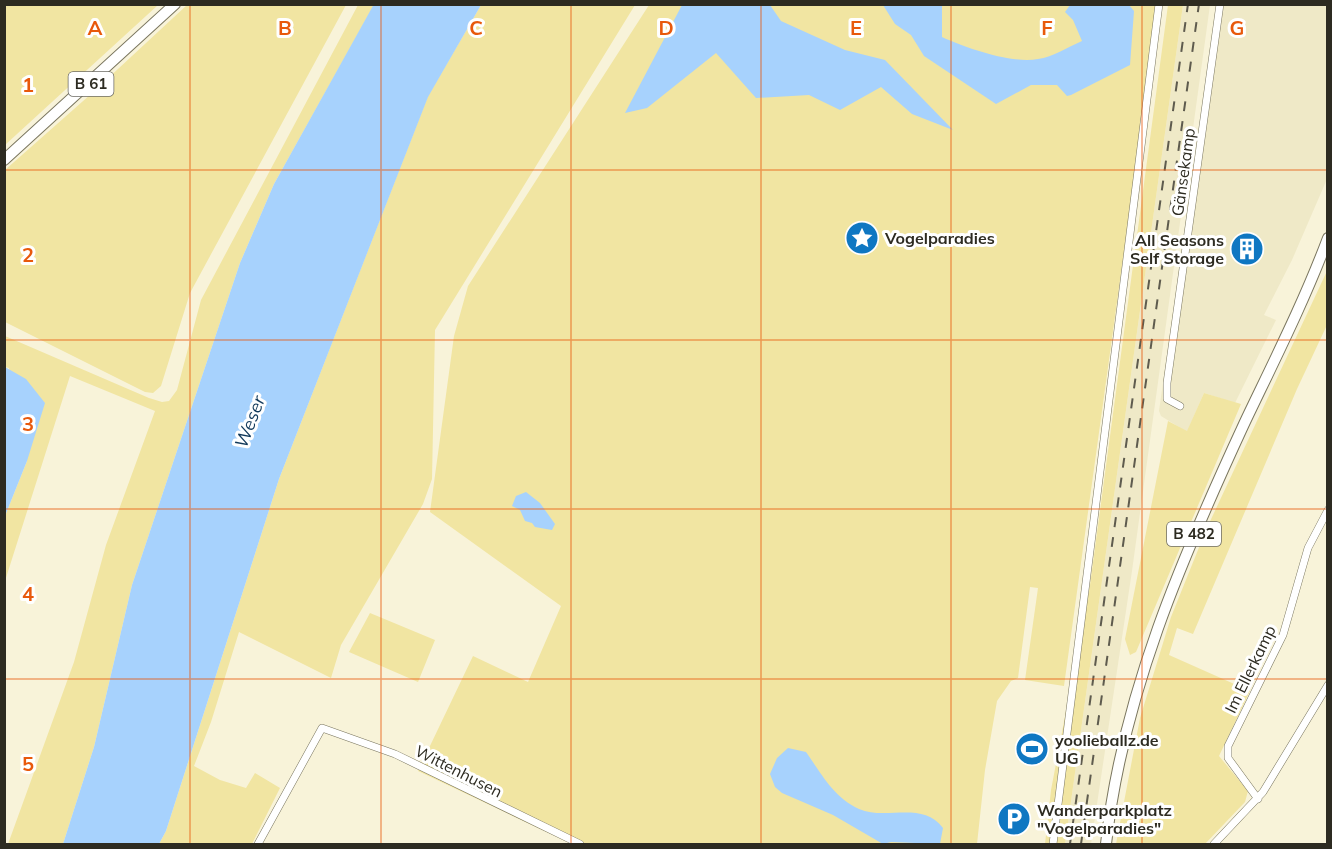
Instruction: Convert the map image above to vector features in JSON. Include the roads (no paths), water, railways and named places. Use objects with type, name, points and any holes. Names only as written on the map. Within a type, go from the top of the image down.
[{"type":"main road","name":"B 61","points":[[4,160],[175,4]]},
{"type":"main road","name":"B 482","points":[[1106,844],[1131,718],[1169,593],[1328,238]]},
{"type":"street","points":[[1053,844],[1159,4]]},
{"type":"street","name":"Gänsekamp","points":[[1180,406],[1167,399],[1167,383],[1220,4]]},
{"type":"street","name":"Im Ellerkamp","points":[[1258,799],[1228,758],[1228,746],[1283,635],[1308,548],[1328,510]]},
{"type":"street","points":[[1215,844],[1258,799],[1328,685]]},
{"type":"street","name":"Wittenhusen","points":[[258,844],[322,728],[395,754],[580,844]]},
{"type":"water","name":"Weser","points":[[374,4],[481,5],[428,97],[279,479],[166,831],[159,844],[63,844],[94,747],[132,585],[240,263],[274,184]]},
{"type":"water","points":[[682,5],[770,5],[781,21],[845,50],[885,60],[953,130],[912,114],[881,87],[840,110],[809,95],[756,98],[716,53],[647,108],[625,113]]},
{"type":"water","points":[[883,5],[942,5],[942,37],[989,54],[1027,60],[1049,56],[1082,41],[1073,20],[1065,12],[1070,5],[1129,5],[1134,11],[1130,65],[1071,95],[1067,96],[1057,85],[1031,85],[996,104],[924,56],[911,35],[895,24]]},
{"type":"water","points":[[5,367],[26,379],[45,403],[27,461],[5,516]]},
{"type":"water","points":[[526,492],[540,503],[555,524],[552,530],[535,527],[532,523],[525,521],[520,510],[512,506],[516,496]]},
{"type":"water","points":[[788,748],[806,752],[835,791],[859,809],[881,813],[914,813],[934,820],[943,828],[940,844],[891,842],[883,844],[833,815],[782,793],[775,787],[770,774],[777,758]]},
{"type":"railway","points":[[1070,844],[1188,4]]},
{"type":"railway","points":[[1081,844],[1199,4]]},
{"type":"place","name":"Vogelparadies","points":[[862,238]]},
{"type":"place","name":"All Seasons Self Storage","points":[[1247,249]]},
{"type":"place","name":"yoolieballz.de UG","points":[[1032,749]]},
{"type":"place","name":"Wanderparkplatz \"Vogelparadies\"","points":[[1014,819]]}]
